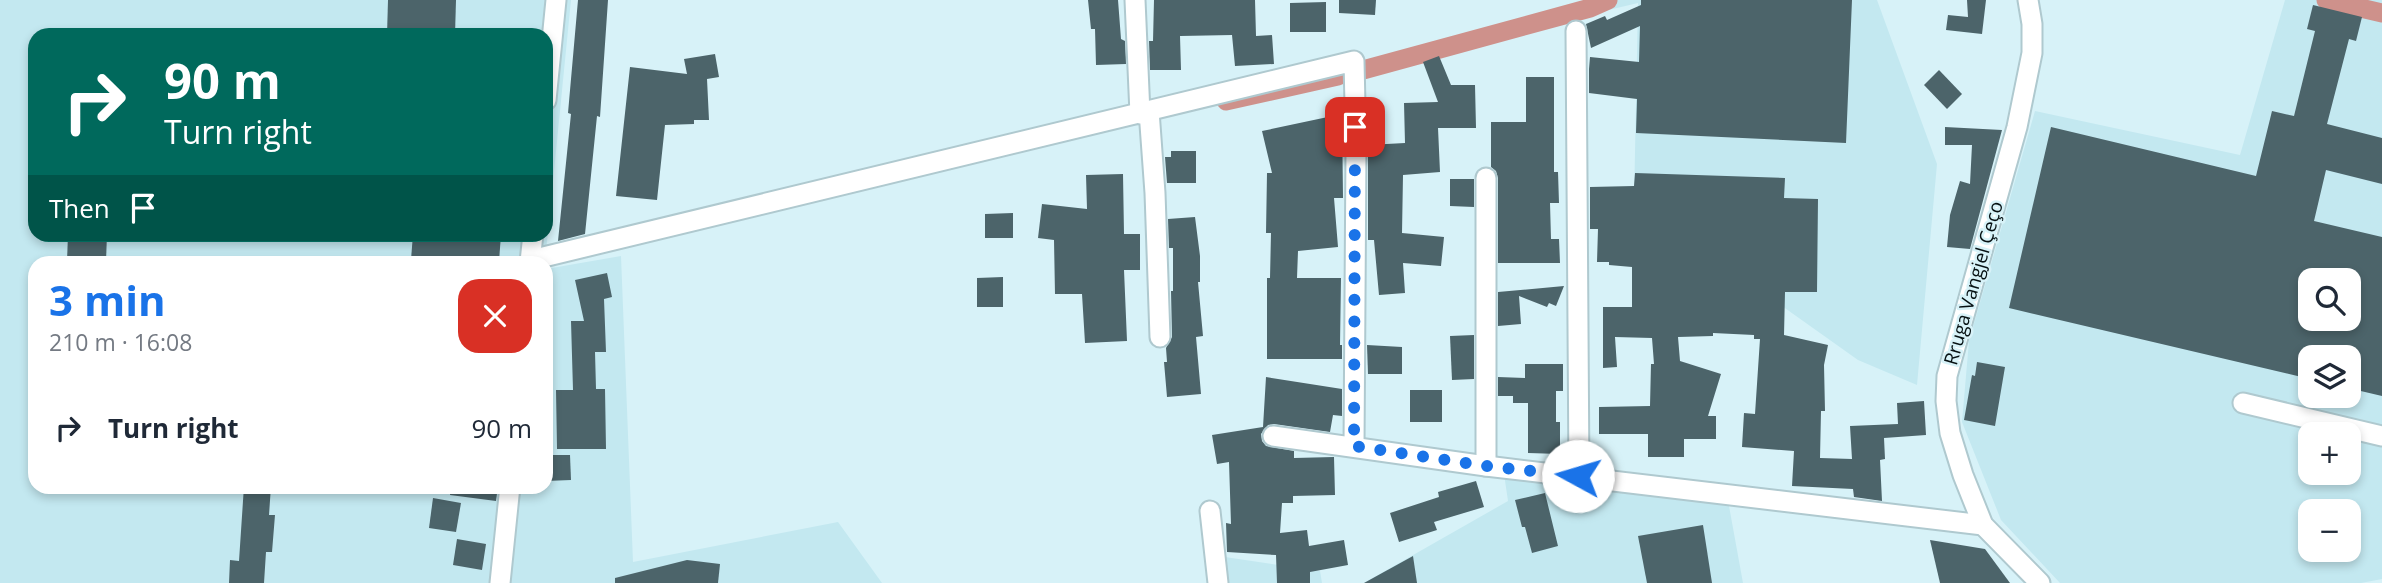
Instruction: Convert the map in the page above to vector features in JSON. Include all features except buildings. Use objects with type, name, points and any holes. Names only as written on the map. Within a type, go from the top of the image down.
[{"type":"street","points":[[553,30],[556,0]]},
{"type":"street","points":[[1135,0],[1144,113],[1156,193],[1160,337]]},
{"type":"street","name":"Rruga Vangjel Çeço","points":[[2028,0],[2032,24],[2032,53],[2017,127],[1947,376],[1946,401],[1950,433],[1983,525],[2040,583]]},
{"type":"street","points":[[1576,31],[1578,476]]},
{"type":"street","points":[[552,256],[1354,61],[1354,446]]},
{"type":"street","points":[[1486,178],[1486,466]]},
{"type":"street","points":[[2243,403],[2382,436]]},
{"type":"street","points":[[1273,436],[1486,466],[1983,525]]},
{"type":"street","points":[[500,583],[508,494]]},
{"type":"street","points":[[1210,511],[1218,583]]},
{"type":"shaded area","points":[[0,0],[571,0],[553,181],[553,28],[28,28],[28,242],[547,242],[546,256],[28,256],[28,494],[553,494],[553,268],[621,256],[633,562],[838,522],[882,583],[0,583]]},
{"type":"shaded area","points":[[1600,0],[1877,0],[1937,164],[1917,385],[1858,360],[1782,306],[1632,302],[1638,3],[1600,12]]},
{"type":"shaded area","points":[[2285,0],[2382,0],[2382,579],[2361,583],[2060,583],[2001,520],[1962,422],[1969,341],[2035,111],[2240,155]]},
{"type":"shaded area","points":[[1503,467],[1727,495],[1743,583],[1364,583],[1508,501]]},
{"type":"shaded area","points":[[1225,557],[1320,571],[1322,583],[1227,583]]},
{"type":"waterway","points":[[1363,70],[1590,8],[1608,0]]},
{"type":"waterway","points":[[2326,0],[2382,13]]},
{"type":"waterway","points":[[1226,101],[1338,76]]},
{"type":"route","points":[[1355,127],[1354,446],[1486,466],[1578,476]]}]
